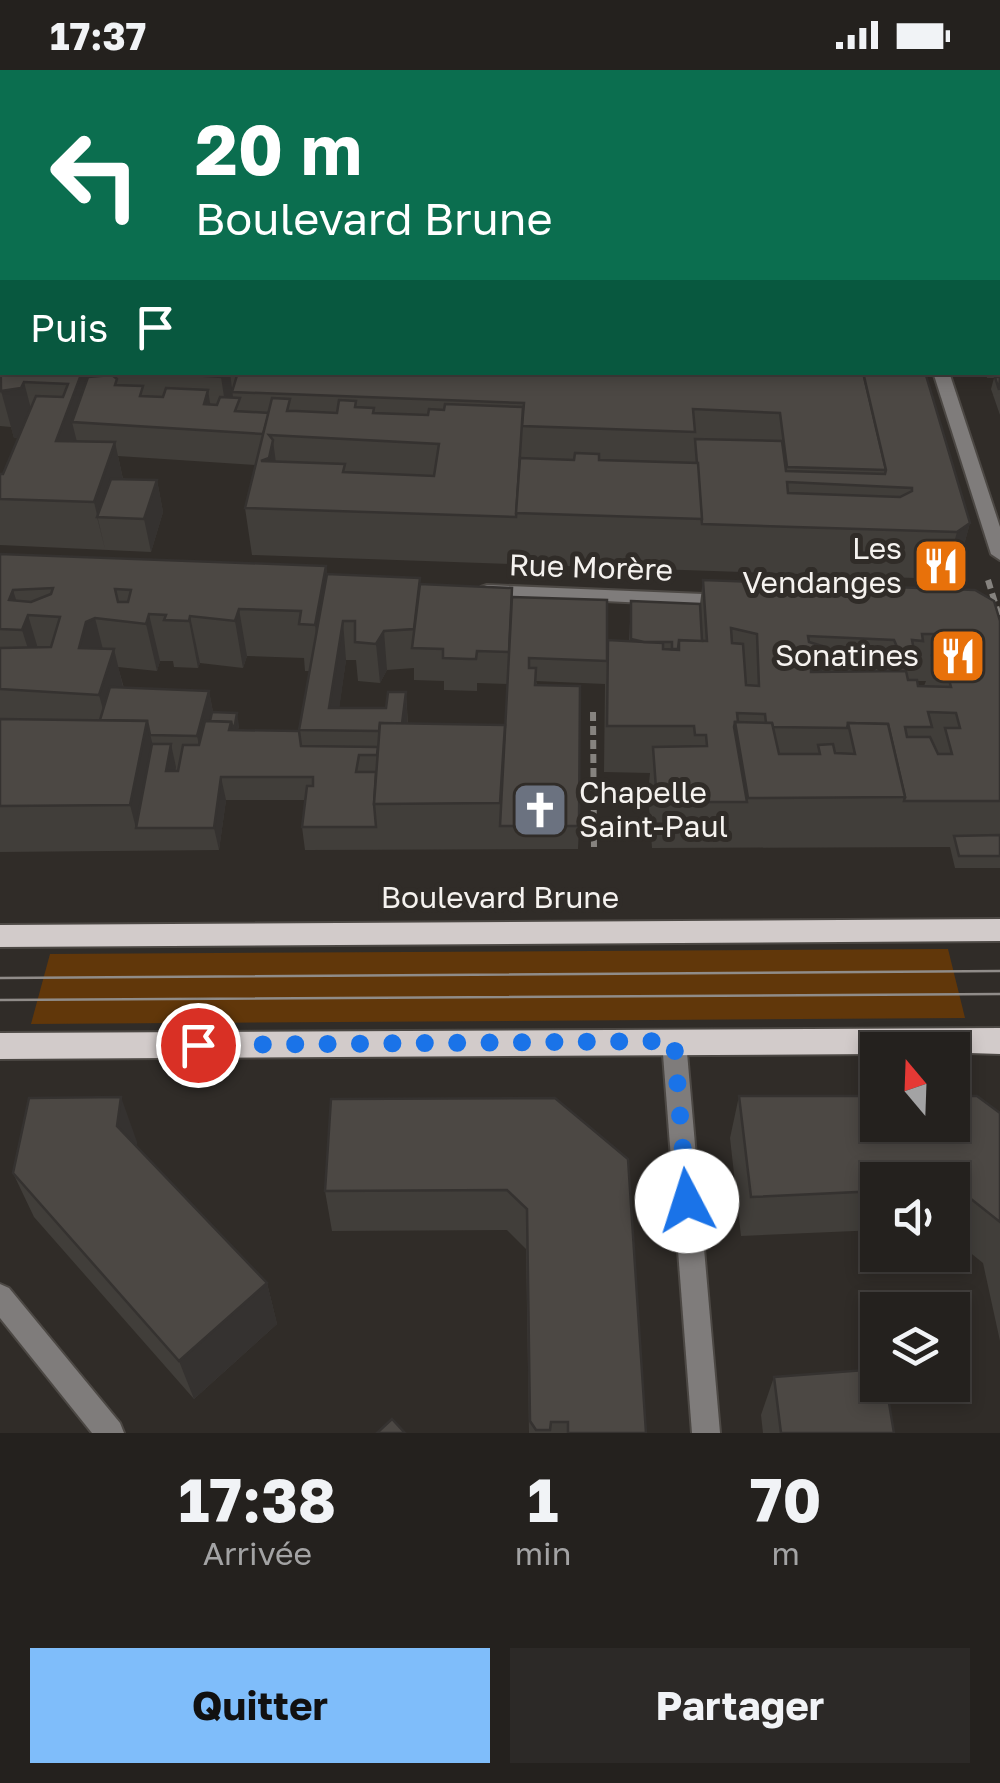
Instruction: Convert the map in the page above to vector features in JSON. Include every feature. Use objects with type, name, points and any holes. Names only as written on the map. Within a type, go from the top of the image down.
[{"type":"main road","name":"Boulevard Brune","points":[[0,936],[1000,930]]},
{"type":"main road","points":[[0,1046],[1000,1041]]},
{"type":"street","points":[[942,375],[995,524],[1000,554]]},
{"type":"street","name":"Rue Morère","points":[[458,590],[756,602]]},
{"type":"street","points":[[674,1041],[706,1433]]},
{"type":"street","points":[[0,1296],[110,1433]]},
{"type":"path","points":[[592,712],[594,849]]},
{"type":"shaded area","points":[[948,949],[965,1018],[31,1024],[50,954]]},
{"type":"building","points":[[1,375],[81,375],[56,441],[115,442],[94,502],[0,499],[0,474],[36,396],[63,397],[68,384],[24,382],[21,388],[1,391]]},
{"type":"building","points":[[112,375],[117,379],[115,385],[143,386],[140,396],[163,397],[166,388],[208,390],[204,404],[217,405],[220,397],[240,398],[235,411],[269,413],[263,434],[72,422],[88,377]]},
{"type":"building","points":[[237,375],[864,375],[886,470],[787,467],[780,413],[693,409],[695,432],[522,426],[524,403],[232,392]]},
{"type":"building","points":[[864,375],[926,375],[970,523],[957,532],[702,524],[695,439],[782,441],[786,471],[885,474]],"holes":[[[787,482],[912,491],[900,497],[788,493]]]},
{"type":"building","points":[[272,398],[290,399],[287,411],[337,413],[339,400],[356,401],[355,407],[374,408],[373,413],[428,415],[429,409],[444,410],[445,404],[523,407],[516,517],[245,508]],"holes":[[[269,435],[439,444],[434,476],[343,472],[345,464],[261,461],[269,458],[273,440]]]},
{"type":"building","points":[[575,453],[599,454],[599,460],[698,463],[702,519],[516,513],[520,458],[574,460]]},
{"type":"building","points":[[111,479],[157,480],[144,519],[97,517]]},
{"type":"building","points":[[0,554],[326,566],[315,625],[299,624],[301,611],[239,609],[235,621],[190,616],[189,621],[164,620],[166,615],[149,614],[146,624],[95,618],[86,622],[79,648],[114,649],[99,695],[0,689],[0,648],[51,647],[60,617],[28,615],[22,630],[0,629]],"holes":[[[53,588],[51,594],[31,602],[9,600],[13,590]],[[115,589],[131,590],[128,602],[118,602]]]},
{"type":"building","points":[[327,574],[420,578],[414,629],[384,631],[376,644],[355,642],[355,621],[343,621],[329,708],[386,708],[388,692],[406,692],[402,724],[380,723],[379,731],[299,730]]},
{"type":"building","points":[[703,580],[975,590],[994,601],[1000,621],[1000,801],[904,801],[888,724],[773,727],[766,723],[765,714],[737,713],[734,727],[747,802],[657,802],[653,747],[707,746],[706,735],[695,735],[694,726],[607,726],[608,640],[663,643],[663,649],[679,650],[679,640],[707,641]],"holes":[[[731,628],[757,634],[759,686],[746,685],[743,644],[732,643]],[[922,634],[939,634],[944,656],[932,656],[937,676],[948,676],[951,687],[918,686],[917,680],[908,680],[906,671],[811,672],[811,665],[824,662],[822,646],[809,642],[808,636],[894,640],[901,656],[915,656],[912,640],[923,641]],[[928,712],[956,713],[960,728],[945,728],[952,754],[938,754],[930,737],[907,737],[905,727],[932,727]]]},
{"type":"building","points":[[420,584],[512,588],[509,652],[477,651],[476,659],[443,658],[443,649],[412,648]]},
{"type":"building","points":[[512,597],[607,600],[607,661],[529,658],[529,668],[536,668],[535,685],[580,686],[579,826],[500,826]]},
{"type":"building","points":[[631,601],[700,604],[702,641],[679,640],[678,649],[672,649],[672,642],[631,639]]},
{"type":"building","points":[[110,687],[209,691],[197,736],[150,735],[147,721],[100,720]]},
{"type":"building","points":[[212,712],[237,713],[234,730],[231,722],[210,721]]},
{"type":"building","points":[[0,719],[147,721],[130,805],[0,806]]},
{"type":"building","points":[[205,721],[231,722],[229,730],[299,731],[301,746],[378,747],[377,755],[359,755],[356,772],[376,772],[376,827],[302,827],[307,786],[313,786],[313,777],[221,777],[214,828],[136,828],[152,744],[171,744],[166,771],[178,771],[183,745],[199,745]]},
{"type":"building","points":[[735,722],[772,723],[779,754],[820,754],[818,745],[833,744],[835,753],[855,754],[848,723],[888,724],[905,797],[748,798]]},
{"type":"building","points":[[380,723],[505,725],[500,803],[374,804]]},
{"type":"building","points":[[1000,835],[1000,856],[959,856],[954,836]]},
{"type":"building","points":[[739,1096],[860,1096],[860,1142],[970,1142],[970,1096],[977,1096],[1000,1113],[1000,1222],[970,1198],[970,1162],[860,1162],[860,1192],[751,1197]]},
{"type":"building","points":[[121,1097],[117,1126],[267,1283],[179,1361],[13,1173],[29,1098]]},
{"type":"building","points":[[555,1098],[628,1159],[646,1433],[568,1433],[568,1422],[551,1422],[550,1430],[536,1430],[530,1421],[527,1209],[507,1190],[325,1191],[331,1099]]},
{"type":"building","points":[[860,1370],[860,1402],[889,1402],[894,1433],[781,1433],[774,1377]]},
{"type":"building","points":[[392,1419],[405,1433],[377,1433]]},
{"type":"tram line","points":[[0,978],[1000,971]]},
{"type":"tram line","points":[[0,1000],[1000,994]]},
{"type":"place","name":"Les Vendanges","points":[[941,566]]},
{"type":"place","name":"Sonatines","points":[[958,656]]},
{"type":"place","name":"Chapelle Saint-Paul","points":[[540,810]]},
{"type":"route","points":[[198,1045],[674,1041],[687,1201]]}]
